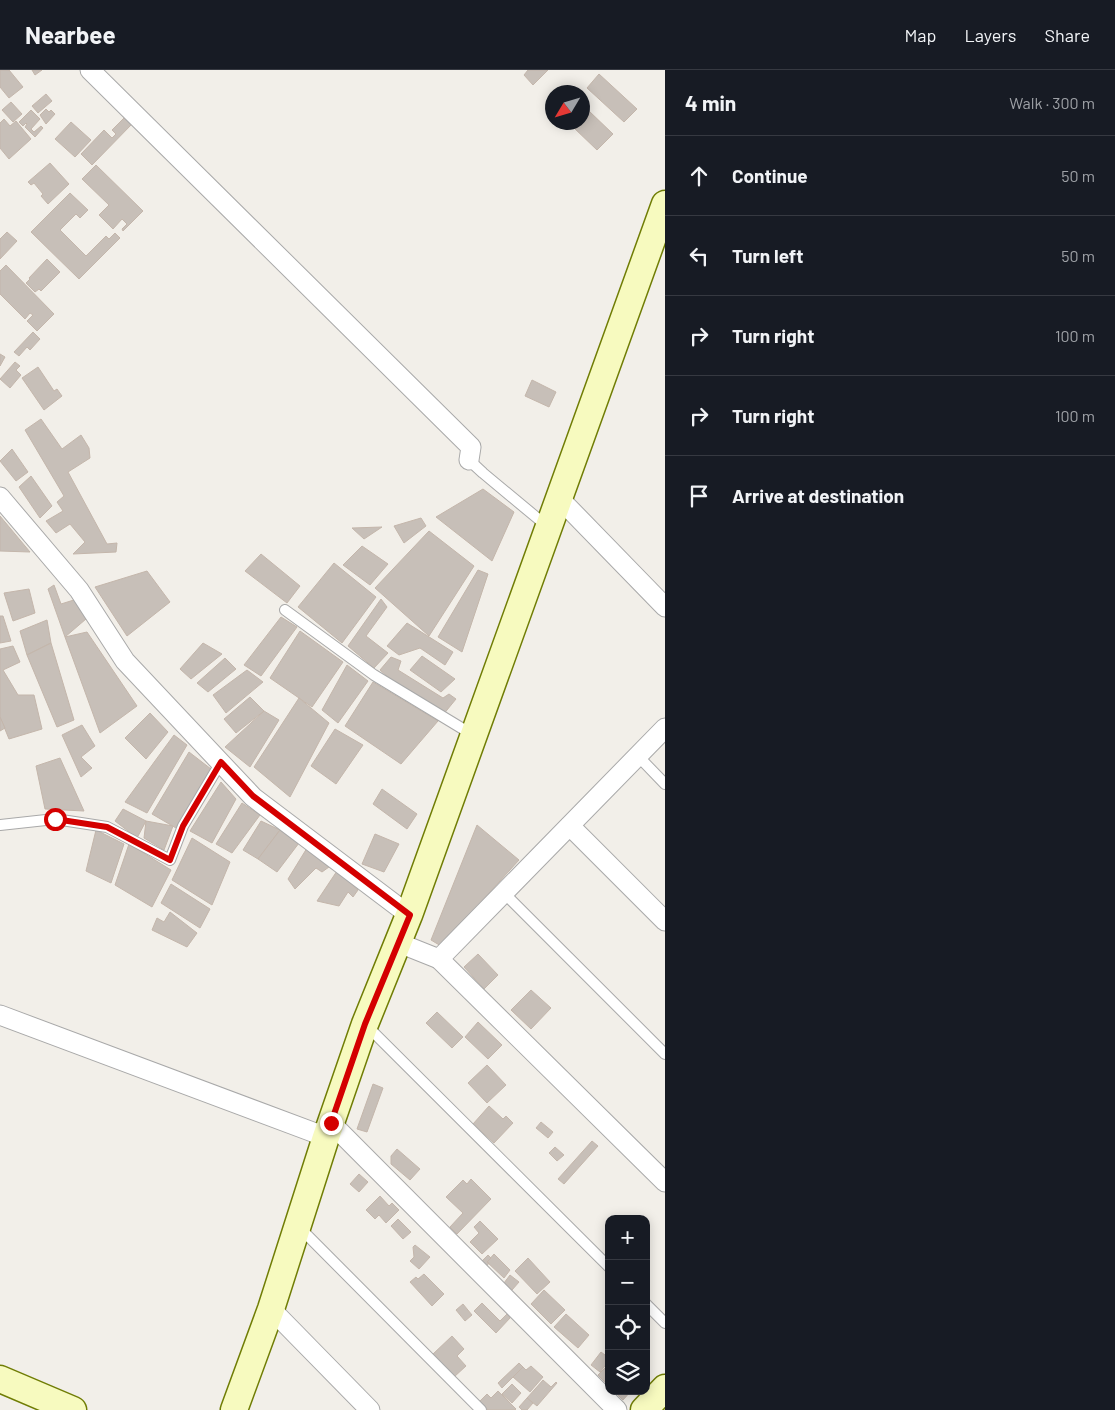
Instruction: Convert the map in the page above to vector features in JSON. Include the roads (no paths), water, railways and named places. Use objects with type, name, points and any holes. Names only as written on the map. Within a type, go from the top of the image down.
[{"type":"main road","points":[[234,1410],[271,1309],[365,1024],[410,915],[665,204]]},
{"type":"main road","points":[[0,1379],[73,1410]]},
{"type":"main road","points":[[644,1410],[665,1388]]},
{"type":"street","points":[[90,70],[471,448],[469,460]]},
{"type":"street","points":[[0,497],[79,590],[125,662],[253,796],[410,915]]},
{"type":"street","points":[[560,499],[665,607]]},
{"type":"street","points":[[439,959],[665,728]]},
{"type":"street","points":[[570,826],[665,921]]},
{"type":"street","points":[[399,943],[439,959],[665,1182]]},
{"type":"street","points":[[0,1015],[329,1130],[617,1410]]},
{"type":"street","points":[[271,1309],[370,1410]]},
{"type":"lane","points":[[469,460],[550,528]]},
{"type":"lane","points":[[285,610],[374,675],[474,735]]},
{"type":"lane","points":[[638,756],[665,784]]},
{"type":"lane","points":[[0,825],[55,819],[107,827],[170,860],[183,826],[221,762]]},
{"type":"lane","points":[[503,892],[665,1054]]},
{"type":"lane","points":[[365,1024],[605,1263]]},
{"type":"lane","points":[[298,1227],[481,1410]]},
{"type":"lane","points":[[647,1305],[665,1323]]}]
